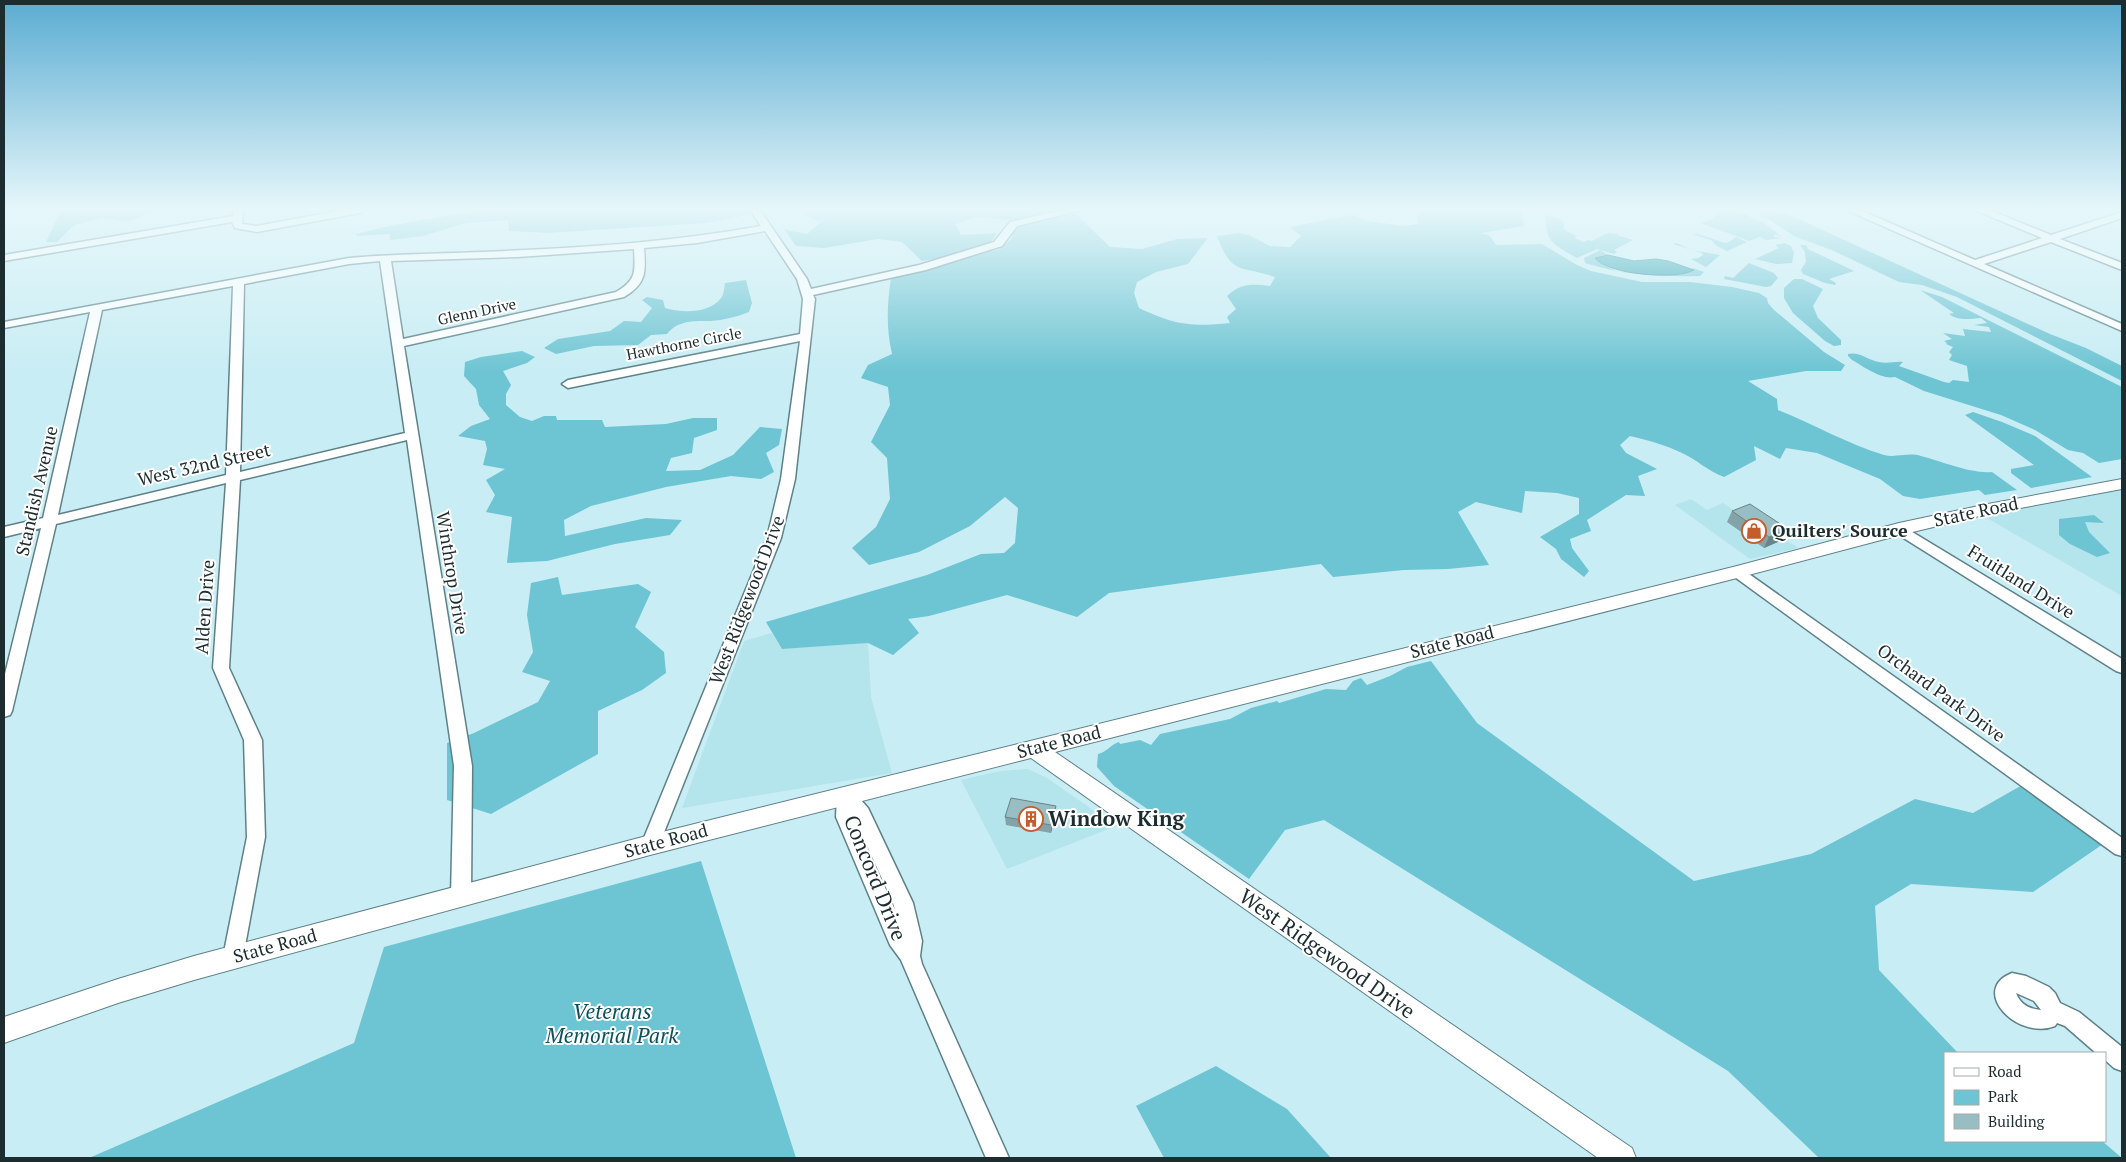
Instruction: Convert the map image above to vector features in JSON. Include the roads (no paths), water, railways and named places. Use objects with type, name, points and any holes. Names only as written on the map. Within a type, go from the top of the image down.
[{"type":"main road","name":"State Road","points":[[4,1030],[126,988],[232,957],[650,845],[1737,572],[1899,529],[1988,509],[2122,484]]},
{"type":"main road","name":"West Ridgewood Drive","points":[[1034,749],[1622,1158]]},
{"type":"street","points":[[4,325],[331,264]]},
{"type":"street","name":"Winthrop Drive","points":[[386,264],[462,766],[461,896]]},
{"type":"street","name":"Glenn Drive","points":[[398,344],[620,295],[631,289],[638,282],[640,264]]},
{"type":"street","name":"West Ridgewood Drive","points":[[650,845],[778,527],[788,479],[810,305],[808,293],[802,279],[792,264]]},
{"type":"street","points":[[808,293],[932,264]]},
{"type":"street","points":[[1975,264],[2122,328]]},
{"type":"street","name":"Alden Drive","points":[[232,957],[256,837],[253,740],[221,668],[233,478],[239,281]]},
{"type":"street","name":"Standish Avenue","points":[[4,711],[50,520],[97,307]]},
{"type":"street","name":"Hawthorne Circle","points":[[568,384],[806,336]]},
{"type":"street","name":"West 32nd Street","points":[[4,532],[412,436]]},
{"type":"street","name":"Fruitland Drive","points":[[1899,529],[2122,668]]},
{"type":"street","name":"Orchard Park Drive","points":[[1737,572],[2122,848]]},
{"type":"street","name":"Concord Drive","points":[[846,795],[845,817],[900,946],[910,956],[998,1158]]},
{"type":"street","points":[[2052,1010],[2072,1019],[2122,1061]]},
{"type":"place","name":"Quilters' Source","points":[[1754,531]]},
{"type":"place","name":"Window King","points":[[1031,819]]},
{"type":"park label","name":"Veterans Memorial Park","points":[[612,1024]]}]
